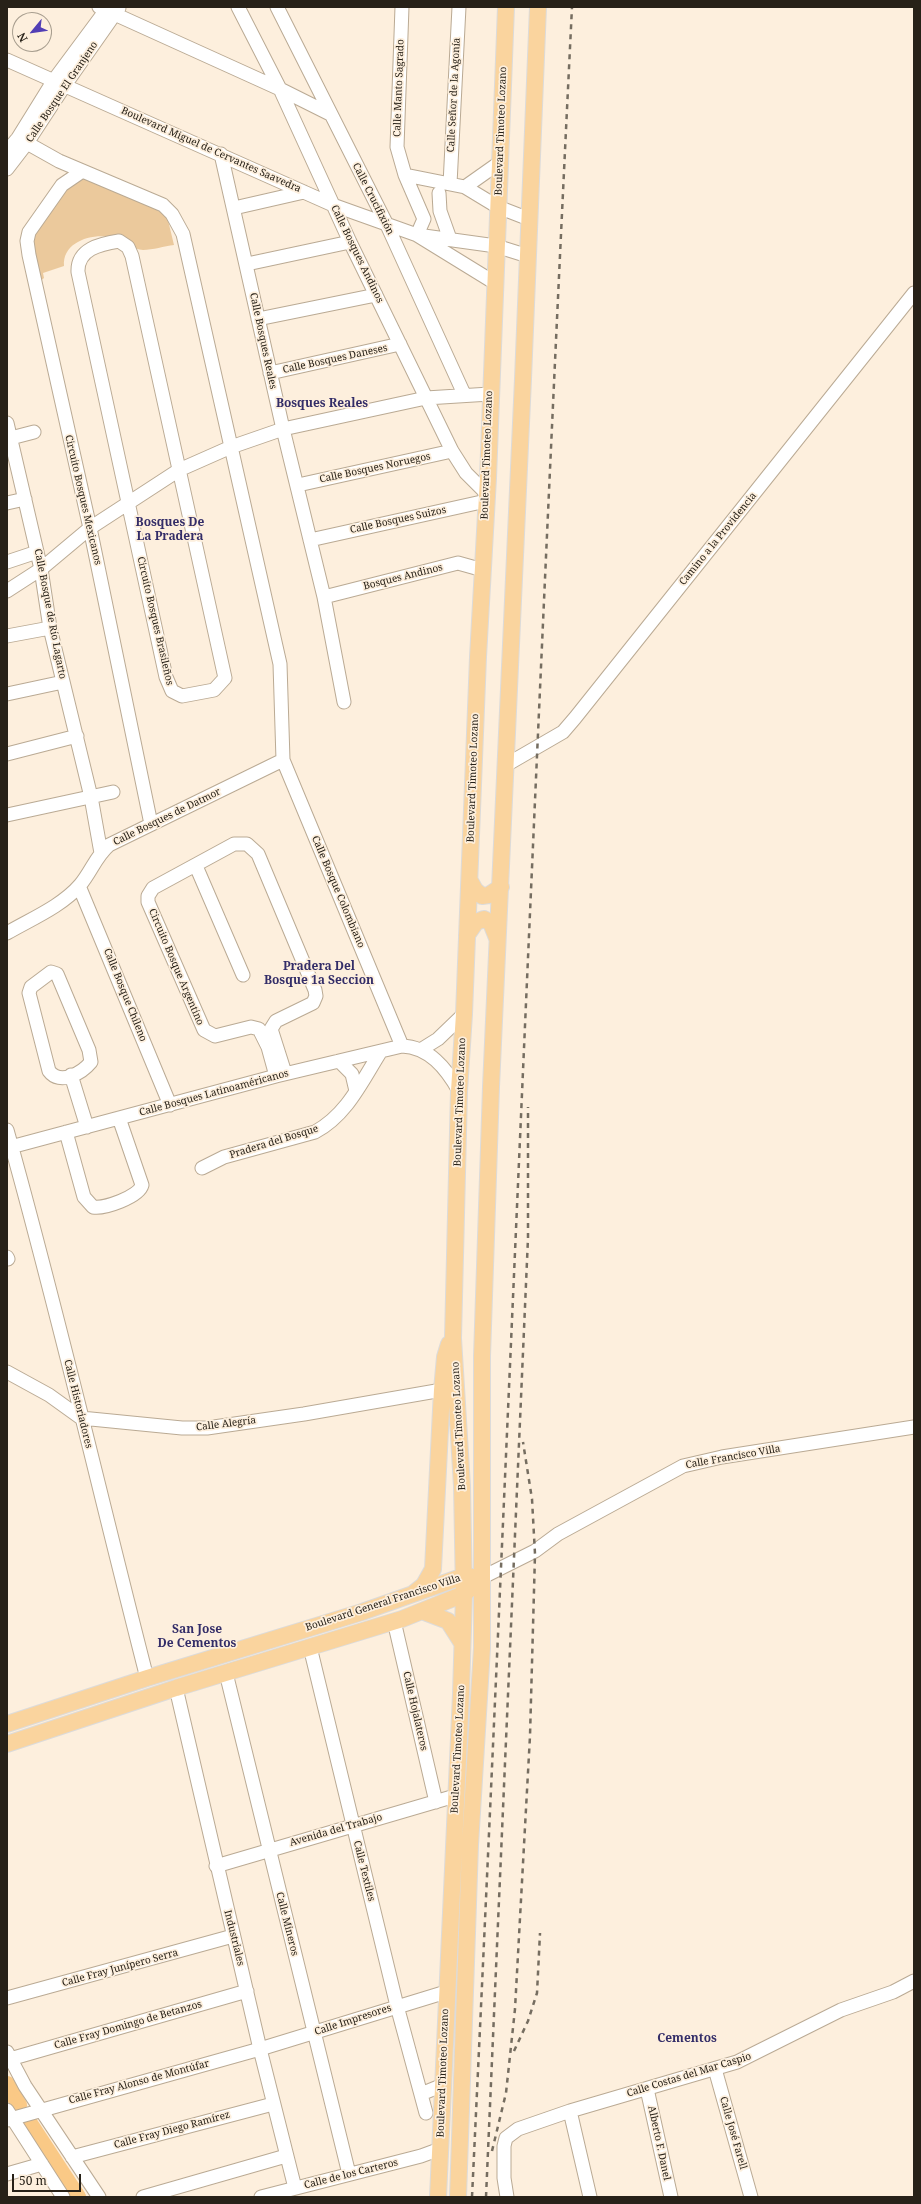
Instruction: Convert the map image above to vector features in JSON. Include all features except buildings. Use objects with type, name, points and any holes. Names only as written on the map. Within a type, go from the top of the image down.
[{"type":"main road","name":"Boulevard Timoteo Lozano","points":[[438,2197],[464,1594],[462,1486],[449,1391],[453,1338],[459,1091],[470,881],[478,657],[483,570],[506,7]]},
{"type":"main road","name":"Boulevard Timoteo Lozano","points":[[458,2197],[470,1845],[482,1648],[482,1356],[490,1095],[501,887],[538,7]]},
{"type":"main road","points":[[470,881],[475,890],[482,896],[489,895],[501,887]]},
{"type":"main road","points":[[467,935],[476,922],[484,919],[492,923],[498,940]]},
{"type":"main road","points":[[412,1595],[424,1585],[433,1570],[449,1391]]},
{"type":"main road","name":"Boulevard General Francisco Villa","points":[[7,1724],[147,1678],[412,1595],[464,1576],[483,1578]]},
{"type":"main road","name":"Boulevard General Francisco Villa","points":[[7,1744],[176,1688],[394,1621],[464,1594],[483,1578]]},
{"type":"main road","points":[[422,1611],[448,1621],[462,1643]]},
{"type":"street","name":"Calle Bosques Andinos","points":[[238,7],[280,89],[350,242],[452,451],[466,473],[486,497]]},
{"type":"street","name":"Calle Crucifixión","points":[[277,7],[387,225],[464,394]]},
{"type":"street","name":"Calle Manto Sagrado","points":[[402,7],[397,136],[400,162],[424,219]]},
{"type":"street","name":"Calle Señor de la Agonía","points":[[450,184],[459,7]]},
{"type":"street","points":[[110,10],[280,89],[330,114]]},
{"type":"street","name":"Calle Bosque El Granjeno","points":[[7,169],[18,145],[110,10]]},
{"type":"street","name":"Boulevard Miguel de Cervantes Saavedra","points":[[7,60],[60,82],[333,205],[387,225],[417,234],[496,246],[528,256]]},
{"type":"street","points":[[18,145],[81,172],[163,204],[178,222],[183,234],[280,664],[283,760]]},
{"type":"street","points":[[18,145],[56,168],[62,185]]},
{"type":"street","name":"Calle Bosques Reales","points":[[221,154],[247,264],[282,429],[298,485],[324,597],[344,702]]},
{"type":"street","points":[[465,187],[499,163]]},
{"type":"street","name":"Circuito Bosques Mexicanos","points":[[81,172],[62,185],[29,232],[28,241],[31,270],[90,528],[151,824]]},
{"type":"street","points":[[405,175],[465,187],[498,207],[529,219]]},
{"type":"street","points":[[417,234],[428,208],[439,193],[450,184]]},
{"type":"street","points":[[234,208],[304,192]]},
{"type":"street","points":[[439,193],[440,211],[450,239]]},
{"type":"street","name":"Boulevard Miguel de Cervantes Saavedra","points":[[417,234],[495,283]]},
{"type":"street","name":"Circuito Bosques Brasileños","points":[[119,241],[128,248],[132,256],[225,678],[214,690],[182,696],[172,691],[169,685],[128,503],[78,272],[79,257],[91,249],[119,241]]},
{"type":"street","points":[[247,264],[350,242]]},
{"type":"street","name":"Camino a la Providencia","points":[[506,766],[563,732],[914,292]]},
{"type":"street","points":[[258,319],[376,295]]},
{"type":"street","name":"Calle Bosques Daneses","points":[[270,373],[400,344]]},
{"type":"street","points":[[7,591],[41,569],[90,528],[179,470],[231,447],[282,429],[426,398],[464,394],[476,396],[490,394]]},
{"type":"street","name":"Calle Bosque de Río Lagarto","points":[[7,423],[9,438],[41,569],[50,628],[91,797],[101,853]]},
{"type":"street","points":[[9,438],[34,432]]},
{"type":"street","name":"Calle Bosques Noruegos","points":[[298,485],[452,451]]},
{"type":"street","name":"Calle Bosques Suizos","points":[[310,540],[486,497]]},
{"type":"street","points":[[7,503],[25,499]]},
{"type":"street","points":[[7,562],[37,552]]},
{"type":"street","name":"Bosques Andinos","points":[[324,597],[458,563],[483,570]]},
{"type":"street","points":[[7,636],[50,628]]},
{"type":"street","points":[[7,694],[63,682]]},
{"type":"street","points":[[7,754],[77,736]]},
{"type":"street","name":"Calle Bosques de Datmor","points":[[7,932],[65,898],[79,886],[90,872],[101,853],[109,845],[283,760]]},
{"type":"street","name":"Calle Bosque Colombiano","points":[[283,760],[402,1046]]},
{"type":"street","points":[[7,815],[113,792]]},
{"type":"street","name":"Circuito Bosque Argentino","points":[[234,844],[247,844],[258,854],[312,981],[316,996],[310,1006],[276,1021],[272,1026],[271,1029],[281,1074],[259,1029],[251,1027],[215,1036],[204,1030],[148,902],[148,896],[153,888],[234,844]]},
{"type":"street","points":[[196,866],[243,975]]},
{"type":"street","name":"Calle Bosque Chileno","points":[[79,886],[170,1105]]},
{"type":"street","points":[[52,972],[58,974],[90,1056],[91,1062],[86,1068],[71,1076],[55,1078],[49,1071],[29,993],[31,988],[52,972]]},
{"type":"street","points":[[459,1091],[443,1067],[422,1049],[438,1039],[464,1014]]},
{"type":"street","name":"Calle Bosques Latinoaméricanos","points":[[9,1147],[281,1074],[402,1046],[422,1049]]},
{"type":"street","name":"Pradera del Bosque","points":[[202,1168],[224,1157],[315,1132],[328,1125],[339,1115],[356,1092],[381,1051]]},
{"type":"street","points":[[339,1061],[352,1074],[356,1092]]},
{"type":"street","points":[[71,1076],[87,1127]]},
{"type":"street","points":[[66,1132],[84,1197],[93,1207],[99,1208],[131,1197],[141,1188],[119,1118]]},
{"type":"street","name":"Calle Historiadores","points":[[7,1130],[9,1147],[44,1265],[147,1678]]},
{"type":"street","points":[[7,1372],[49,1395],[81,1418]]},
{"type":"street","name":"Calle Alegría","points":[[81,1418],[182,1428],[206,1428],[449,1391]]},
{"type":"street","name":"Calle Francisco Villa","points":[[483,1578],[535,1551],[558,1534],[683,1466],[722,1457],[914,1427]]},
{"type":"street","name":"Calle Hojalateros","points":[[394,1621],[436,1802]]},
{"type":"street","name":"Calle Textiles","points":[[310,1647],[397,2006],[426,2113]]},
{"type":"street","name":"Calle Mineros","points":[[226,1673],[313,2033],[349,2174]]},
{"type":"street","name":"Industriales","points":[[176,1688],[216,1866],[273,2104],[295,2188]]},
{"type":"street","name":"Avenida del Trabajo","points":[[216,1866],[455,1796]]},
{"type":"street","name":"Calle Fray Junípero Serra","points":[[7,1998],[233,1936]]},
{"type":"street","name":"Calle Costas del Mar Caspio","points":[[507,2197],[504,2178],[504,2146],[506,2138],[511,2133],[524,2126],[570,2110],[715,2069],[755,2055],[841,2010],[880,1997],[910,1983]]},
{"type":"street","name":"Calle Fray Domingo de Betanzos","points":[[8,2055],[246,1992]]},
{"type":"street","name":"Calle Impresores","points":[[260,2049],[446,1992]]},
{"type":"street","name":"Calle Fray Alonso de Montúfar","points":[[11,2116],[39,2110],[260,2049]]},
{"type":"street","points":[[8,2055],[39,2110],[100,2197]]},
{"type":"street","name":"Calle José Farell","points":[[715,2069],[751,2197]]},
{"type":"street","points":[[421,2094],[443,2085]]},
{"type":"street","name":"Alberto F. Danel","points":[[647,2089],[671,2197]]},
{"type":"street","name":"Calle Fray Diego Ramírez","points":[[72,2157],[273,2104]]},
{"type":"street","points":[[570,2110],[590,2197]]},
{"type":"street","points":[[11,2116],[63,2197]]},
{"type":"street","name":"Calle de los Carteros","points":[[261,2197],[440,2149]]},
{"type":"street","points":[[143,2197],[286,2156]]},
{"type":"street","points":[[7,2174],[42,2164]]},
{"type":"shaded area","points":[[84,177],[138,199],[167,216],[174,245],[140,250],[115,238],[107,236],[98,236],[81,240],[68,250],[65,257],[64,266],[43,273],[44,278],[38,283],[30,242],[67,184]]},
{"type":"waterway","points":[[7,2084],[19,2105]]},
{"type":"waterway","points":[[27,2119],[78,2197]]},
{"type":"railway","points":[[472,2197],[572,7]]},
{"type":"railway","points":[[486,2197],[528,1238],[528,1107]]},
{"type":"railway","points":[[492,2151],[506,2093],[515,2009],[530,1736],[535,1554],[532,1499],[523,1442]]},
{"type":"railway","points":[[514,2051],[528,2021],[537,1993],[540,1933]]},
{"type":"district","name":"Bosques Reales","points":[[322,404]]},
{"type":"district","name":"Bosques De La Pradera","points":[[170,530]]},
{"type":"district","name":"Pradera Del Bosque 1a Seccion","points":[[319,974]]},
{"type":"district","name":"San Jose De Cementos","points":[[197,1637]]},
{"type":"district","name":"Cementos","points":[[687,2039]]}]
